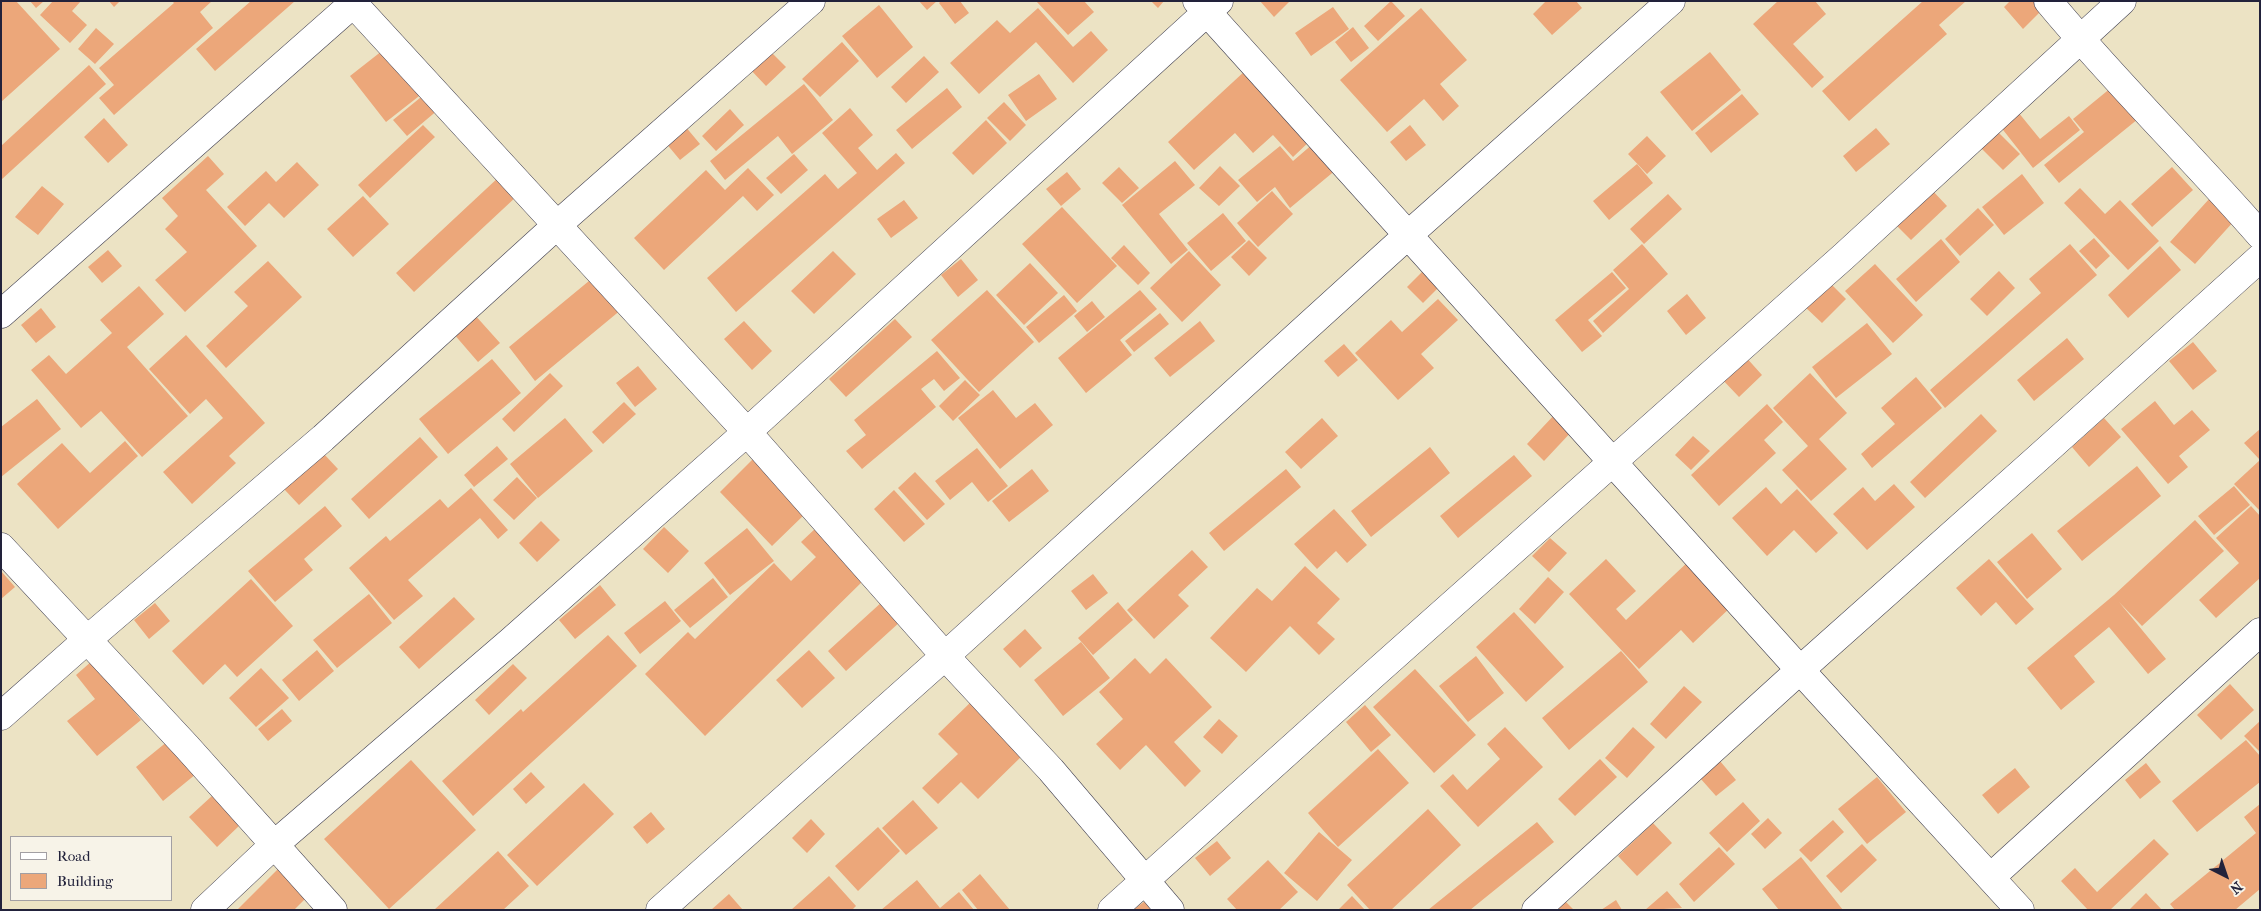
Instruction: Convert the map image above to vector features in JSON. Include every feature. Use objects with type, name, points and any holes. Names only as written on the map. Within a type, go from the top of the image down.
[{"type":"street","points":[[1,716],[323,438],[556,226],[811,1]]},
{"type":"street","points":[[660,910],[945,656],[1408,234],[1670,1]]},
{"type":"street","points":[[2048,1],[2080,40],[2211,179],[2260,236]]},
{"type":"street","points":[[1112,910],[1850,251],[2122,1]]},
{"type":"street","points":[[1,314],[354,2],[556,226],[747,432],[945,656],[1051,770],[1170,910]]},
{"type":"street","points":[[205,910],[275,844],[511,641],[747,432],[1207,5],[1298,115],[1408,234],[1800,670],[2020,910]]},
{"type":"street","points":[[1536,910],[1800,670],[2260,258]]},
{"type":"street","points":[[1,547],[88,639],[333,910]]},
{"type":"street","points":[[1991,877],[2260,632]]},
{"type":"building","points":[[1,1],[16,1],[60,49],[1,102]]},
{"type":"building","points":[[30,1],[44,1],[36,8]]},
{"type":"building","points":[[53,1],[81,1],[72,11],[87,25],[70,43],[40,15]]},
{"type":"building","points":[[109,1],[120,1],[114,7]]},
{"type":"building","points":[[172,1],[212,1],[200,12],[213,28],[114,115],[99,98],[114,85],[99,68],[174,3]]},
{"type":"building","points":[[251,1],[295,1],[215,71],[196,49]]},
{"type":"building","points":[[919,1],[937,1],[927,10]]},
{"type":"building","points":[[941,1],[960,1],[969,13],[955,24],[939,3]]},
{"type":"building","points":[[1036,1],[1084,1],[1094,12],[1068,35]]},
{"type":"building","points":[[1151,1],[1164,1],[1158,8]]},
{"type":"building","points":[[1260,1],[1290,1],[1274,17]]},
{"type":"building","points":[[1391,1],[1405,16],[1378,41],[1364,26]]},
{"type":"building","points":[[1546,1],[1576,1],[1582,8],[1552,35],[1533,14]]},
{"type":"building","points":[[1778,1],[1815,1],[1826,14],[1793,44],[1824,77],[1812,88],[1753,24]]},
{"type":"building","points":[[1923,1],[1966,1],[1939,25],[1947,34],[1849,121],[1822,91]]},
{"type":"building","points":[[2010,1],[2034,1],[2042,10],[2023,29],[2004,7]]},
{"type":"building","points":[[879,5],[913,47],[877,78],[842,36]]},
{"type":"building","points":[[1333,7],[1349,29],[1311,56],[1295,33]]},
{"type":"building","points":[[1038,8],[1073,47],[1091,31],[1108,50],[1073,83],[1036,42],[979,94],[950,63],[997,20],[1010,33]]},
{"type":"building","points":[[1421,8],[1467,60],[1440,84],[1459,106],[1443,121],[1424,99],[1387,132],[1340,80]]},
{"type":"building","points":[[1353,27],[1369,48],[1351,62],[1335,42]]},
{"type":"building","points":[[96,28],[114,44],[95,64],[78,49]]},
{"type":"building","points":[[842,42],[859,61],[820,97],[802,79]]},
{"type":"building","points":[[387,47],[423,93],[386,122],[350,76]]},
{"type":"building","points":[[769,50],[786,67],[766,86],[749,68]]},
{"type":"building","points":[[1710,52],[1741,90],[1692,131],[1660,92]]},
{"type":"building","points":[[924,56],[939,72],[906,103],[891,87]]},
{"type":"building","points":[[89,65],[106,84],[1,180],[1,146]]},
{"type":"building","points":[[1246,70],[1311,140],[1293,157],[1273,135],[1253,153],[1235,133],[1194,170],[1168,142]]},
{"type":"building","points":[[1039,74],[1057,99],[1026,121],[1008,95]]},
{"type":"building","points":[[804,84],[833,120],[792,154],[778,136],[725,180],[710,161]]},
{"type":"building","points":[[2112,87],[2138,119],[2059,183],[2044,165],[2084,132],[2073,119]]},
{"type":"building","points":[[947,88],[962,107],[912,149],[896,130]]},
{"type":"building","points":[[426,93],[439,109],[407,136],[393,120]]},
{"type":"building","points":[[1742,94],[1759,114],[1711,153],[1695,133]]},
{"type":"building","points":[[1004,102],[1026,125],[1010,141],[987,118]]},
{"type":"building","points":[[850,108],[873,135],[858,148],[877,170],[896,153],[905,163],[736,312],[707,278],[825,174],[838,189],[857,173],[822,133]]},
{"type":"building","points":[[730,109],[744,125],[716,151],[702,136]]},
{"type":"building","points":[[2018,112],[2040,139],[2069,116],[2080,130],[2033,168],[2000,126]]},
{"type":"building","points":[[104,118],[128,145],[108,163],[84,137]]},
{"type":"building","points":[[986,120],[1007,143],[973,175],[952,153]]},
{"type":"building","points":[[423,125],[435,137],[370,198],[358,185]]},
{"type":"building","points":[[1410,125],[1426,145],[1406,161],[1390,142]]},
{"type":"building","points":[[685,126],[700,144],[680,160],[665,142]]},
{"type":"building","points":[[1876,128],[1890,144],[1856,172],[1843,156]]},
{"type":"building","points":[[1996,130],[2020,154],[2003,170],[1979,146]]},
{"type":"building","points":[[1647,136],[1666,156],[1647,174],[1628,154]]},
{"type":"building","points":[[1314,143],[1337,169],[1290,208],[1275,187],[1257,202],[1238,180],[1280,146],[1293,161]]},
{"type":"building","points":[[794,154],[808,170],[781,194],[766,178]]},
{"type":"building","points":[[208,156],[224,174],[206,190],[257,246],[185,312],[155,280],[187,252],[165,229],[178,216],[162,198]]},
{"type":"building","points":[[1175,161],[1195,185],[1159,214],[1188,250],[1171,264],[1122,205]]},
{"type":"building","points":[[297,162],[319,185],[284,218],[269,203],[245,226],[227,207],[266,171],[276,182]]},
{"type":"building","points":[[1637,164],[1653,183],[1609,220],[1593,201]]},
{"type":"building","points":[[1220,166],[1240,186],[1219,206],[1199,188]]},
{"type":"building","points":[[1119,167],[1139,188],[1122,203],[1102,183]]},
{"type":"building","points":[[2172,167],[2193,190],[2152,227],[2131,204]]},
{"type":"building","points":[[748,168],[774,195],[757,211],[743,196],[664,270],[634,238],[706,170],[725,190]]},
{"type":"building","points":[[1067,172],[1081,189],[1061,206],[1046,189]]},
{"type":"building","points":[[2022,174],[2044,203],[2004,235],[1982,207]]},
{"type":"building","points":[[500,176],[517,196],[414,292],[396,273]]},
{"type":"building","points":[[42,186],[64,204],[38,235],[15,217]]},
{"type":"building","points":[[2080,188],[2105,214],[2120,200],[2159,241],[2128,270],[2064,203]]},
{"type":"building","points":[[1931,189],[1947,206],[1911,240],[1894,223]]},
{"type":"building","points":[[1272,191],[1293,214],[1258,247],[1237,223]]},
{"type":"building","points":[[1668,194],[1682,209],[1644,244],[1630,229]]},
{"type":"building","points":[[363,196],[389,224],[353,257],[327,229]]},
{"type":"building","points":[[2210,198],[2235,220],[2195,264],[2170,242]]},
{"type":"building","points":[[904,200],[918,218],[891,238],[877,219]]},
{"type":"building","points":[[1062,207],[1117,266],[1077,303],[1022,244]]},
{"type":"building","points":[[1978,208],[1994,225],[1960,256],[1945,239]]},
{"type":"building","points":[[1223,213],[1246,241],[1211,271],[1187,243]]},
{"type":"building","points":[[2094,238],[2110,256],[2096,269],[2079,251]]},
{"type":"building","points":[[1941,239],[1960,262],[1916,302],[1896,279]]},
{"type":"building","points":[[1249,240],[1267,258],[1249,276],[1231,257]]},
{"type":"building","points":[[1642,244],[1668,274],[1603,333],[1593,321],[1629,289],[1613,270]]},
{"type":"building","points":[[2070,244],[2097,275],[1945,408],[1930,390],[2041,293],[2029,279]]},
{"type":"building","points":[[1124,245],[1150,273],[1138,285],[1111,258]]},
{"type":"building","points":[[2160,246],[2181,270],[2128,318],[2108,295]]},
{"type":"building","points":[[108,250],[122,266],[102,283],[88,267]]},
{"type":"building","points":[[833,251],[856,274],[814,314],[791,291]]},
{"type":"building","points":[[1189,251],[1221,285],[1182,322],[1150,288]]},
{"type":"building","points":[[961,259],[978,280],[958,297],[941,275]]},
{"type":"building","points":[[268,261],[302,297],[226,368],[206,346],[248,306],[234,292]]},
{"type":"building","points":[[1030,263],[1058,293],[1024,325],[996,295]]},
{"type":"building","points":[[1875,264],[1923,315],[1893,343],[1845,291]]},
{"type":"building","points":[[1425,269],[1441,285],[1423,303],[1407,287]]},
{"type":"building","points":[[1999,271],[2015,288],[1987,316],[1970,299]]},
{"type":"building","points":[[1612,272],[1626,288],[1588,320],[1602,336],[1582,352],[1555,320]]},
{"type":"building","points":[[595,276],[622,309],[535,381],[509,347]]},
{"type":"building","points":[[1828,281],[1846,299],[1822,323],[1804,306]]},
{"type":"building","points":[[139,286],[164,314],[127,347],[188,416],[142,457],[101,411],[81,428],[31,370],[49,355],[66,374],[112,333],[100,320]]},
{"type":"building","points":[[987,290],[1034,342],[979,392],[931,340]]},
{"type":"building","points":[[1140,290],[1157,309],[1120,340],[1132,355],[1086,393],[1058,358]]},
{"type":"building","points":[[1687,294],[1706,318],[1686,335],[1667,311]]},
{"type":"building","points":[[1064,295],[1077,311],[1039,343],[1026,327]]},
{"type":"building","points":[[1438,299],[1458,320],[1421,354],[1434,368],[1398,400],[1355,353],[1391,320],[1402,332]]},
{"type":"building","points":[[1092,301],[1105,317],[1087,332],[1074,316]]},
{"type":"building","points":[[41,308],[56,327],[36,343],[21,325]]},
{"type":"building","points":[[1160,313],[1169,324],[1134,352],[1125,341]]},
{"type":"building","points":[[474,314],[500,343],[478,362],[453,333]]},
{"type":"building","points":[[895,319],[912,337],[846,397],[829,379]]},
{"type":"building","points":[[744,321],[772,351],[752,370],[724,339]]},
{"type":"building","points":[[1200,321],[1215,341],[1170,377],[1154,358]]},
{"type":"building","points":[[1867,323],[1892,354],[1836,398],[1812,367]]},
{"type":"building","points":[[186,335],[265,423],[229,456],[236,463],[192,504],[163,472],[223,418],[206,399],[190,414],[149,369]]},
{"type":"building","points":[[2067,338],[2084,359],[2034,401],[2017,380]]},
{"type":"building","points":[[2193,342],[2217,371],[2193,390],[2169,361]]},
{"type":"building","points":[[1344,344],[1358,360],[1338,377],[1324,361]]},
{"type":"building","points":[[937,351],[960,378],[944,391],[934,379],[921,389],[936,407],[862,469],[846,451],[866,435],[854,420]]},
{"type":"building","points":[[1744,355],[1762,375],[1739,397],[1720,377]]},
{"type":"building","points":[[492,359],[521,393],[448,454],[419,419]]},
{"type":"building","points":[[638,366],[657,389],[635,407],[616,383]]},
{"type":"building","points":[[550,373],[563,386],[514,432],[502,419]]},
{"type":"building","points":[[1810,373],[1847,413],[1819,439],[1847,469],[1811,501],[1782,470],[1808,446],[1773,408]]},
{"type":"building","points":[[1916,377],[1942,408],[1872,468],[1861,454],[1895,424],[1881,408]]},
{"type":"building","points":[[965,380],[980,395],[953,421],[939,406]]},
{"type":"building","points":[[993,390],[1016,418],[1035,403],[1053,425],[1000,469],[958,418]]},
{"type":"building","points":[[37,399],[61,429],[1,477],[1,427]]},
{"type":"building","points":[[2155,401],[2174,425],[2192,410],[2210,430],[2179,456],[2188,467],[2168,484],[2121,429]]},
{"type":"building","points":[[624,402],[636,414],[603,444],[592,432]]},
{"type":"building","points":[[1767,404],[1783,422],[1764,440],[1776,453],[1719,506],[1691,475]]},
{"type":"building","points":[[1556,413],[1574,429],[1544,461],[1527,444]]},
{"type":"building","points":[[1981,414],[1997,431],[1925,498],[1910,482]]},
{"type":"building","points":[[565,418],[593,451],[538,498],[510,464]]},
{"type":"building","points":[[1322,418],[1338,436],[1301,469],[1285,452]]},
{"type":"building","points":[[2104,418],[2121,437],[2089,467],[2072,447]]},
{"type":"building","points":[[2260,429],[2260,460],[2244,443]]},
{"type":"building","points":[[1693,436],[1710,451],[1691,470],[1675,455]]},
{"type":"building","points":[[420,437],[438,457],[369,519],[351,499]]},
{"type":"building","points":[[125,441],[138,456],[58,529],[17,484],[62,443],[90,473]]},
{"type":"building","points":[[497,446],[508,459],[474,487],[464,475]]},
{"type":"building","points":[[1430,447],[1450,473],[1371,537],[1351,511]]},
{"type":"building","points":[[977,448],[1008,486],[988,502],[972,482],[950,500],[935,481]]},
{"type":"building","points":[[323,453],[338,469],[299,505],[284,489]]},
{"type":"building","points":[[1514,455],[1532,476],[1458,538],[1440,516]]},
{"type":"building","points":[[754,458],[807,512],[772,546],[720,492]]},
{"type":"building","points":[[2260,460],[2260,511],[2234,484]]},
{"type":"building","points":[[2137,466],[2161,496],[2082,561],[2057,531]]},
{"type":"building","points":[[1032,469],[1049,491],[1009,522],[992,501]]},
{"type":"building","points":[[1286,469],[1301,487],[1224,551],[1209,533]]},
{"type":"building","points":[[915,472],[945,504],[927,520],[898,488]]},
{"type":"building","points":[[517,477],[537,498],[514,520],[493,500]]},
{"type":"building","points":[[1894,484],[1915,507],[1867,550],[1833,514],[1863,487],[1875,501]]},
{"type":"building","points":[[2234,486],[2250,505],[2214,535],[2198,516]]},
{"type":"building","points":[[1766,487],[1781,504],[1797,489],[1838,533],[1816,553],[1794,530],[1767,556],[1732,518]]},
{"type":"building","points":[[471,488],[508,530],[498,539],[480,518],[408,580],[423,596],[394,620],[349,568],[386,536],[390,541],[440,499],[448,508]]},
{"type":"building","points":[[894,490],[925,524],[904,542],[874,509]]},
{"type":"building","points":[[325,506],[342,526],[304,559],[313,570],[275,602],[248,571]]},
{"type":"building","points":[[2251,506],[2260,516],[2260,578],[2216,618],[2199,600],[2239,563],[2216,538]]},
{"type":"building","points":[[1334,509],[1367,545],[1347,563],[1336,551],[1317,569],[1294,544]]},
{"type":"building","points":[[2195,520],[2224,551],[2142,626],[2119,602],[2166,659],[2148,674],[2109,627],[2074,656],[2095,682],[2061,710],[2027,668],[2114,595]]},
{"type":"building","points":[[541,521],[560,540],[537,562],[519,543]]},
{"type":"building","points":[[664,527],[689,551],[668,573],[643,549]]},
{"type":"building","points":[[817,527],[866,578],[705,736],[645,674],[688,632],[695,639],[774,563],[791,581],[816,557],[801,542]]},
{"type":"building","points":[[747,528],[774,561],[730,595],[704,563]]},
{"type":"building","points":[[2032,533],[2062,569],[2027,599],[1997,562]]},
{"type":"building","points":[[1550,538],[1567,553],[1549,572],[1532,556]]},
{"type":"building","points":[[1192,550],[1208,567],[1178,595],[1189,606],[1154,639],[1127,610]]},
{"type":"building","points":[[1606,559],[1636,591],[1616,609],[1626,620],[1690,560],[1733,605],[1693,643],[1681,630],[1639,669],[1569,594]]},
{"type":"building","points":[[1989,559],[2034,609],[2016,625],[1996,602],[1981,616],[1956,588]]},
{"type":"building","points":[[1305,566],[1340,599],[1317,623],[1335,639],[1319,655],[1290,626],[1246,672],[1210,638],[1257,588],[1272,601]]},
{"type":"building","points":[[1,571],[15,587],[1,599]]},
{"type":"building","points":[[1093,574],[1108,593],[1086,610],[1071,591]]},
{"type":"building","points":[[1548,577],[1564,592],[1535,624],[1519,609]]},
{"type":"building","points":[[713,578],[728,597],[690,628],[674,610]]},
{"type":"building","points":[[251,579],[293,626],[237,677],[225,664],[203,685],[172,651]]},
{"type":"building","points":[[600,585],[616,605],[575,639],[559,620]]},
{"type":"building","points":[[369,594],[392,623],[337,668],[313,640]]},
{"type":"building","points":[[454,597],[475,619],[419,669],[399,647]]},
{"type":"building","points":[[665,601],[681,621],[640,654],[624,633]]},
{"type":"building","points":[[883,601],[901,621],[846,671],[828,651]]},
{"type":"building","points":[[1118,602],[1133,620],[1093,655],[1078,638]]},
{"type":"building","points":[[155,603],[170,621],[149,639],[134,620]]},
{"type":"building","points":[[1514,612],[1564,667],[1526,702],[1476,647]]},
{"type":"building","points":[[1025,629],[1042,648],[1020,668],[1003,649]]},
{"type":"building","points":[[608,635],[637,666],[473,816],[442,781],[521,709],[523,712]]},
{"type":"building","points":[[1081,642],[1110,678],[1063,716],[1034,680]]},
{"type":"building","points":[[317,650],[334,671],[299,701],[282,680]]},
{"type":"building","points":[[809,650],[835,678],[802,708],[776,680]]},
{"type":"building","points":[[1621,651],[1648,682],[1569,750],[1542,718]]},
{"type":"building","points":[[1476,656],[1504,693],[1468,722],[1439,686]]},
{"type":"building","points":[[1135,658],[1150,674],[1166,658],[1212,707],[1174,742],[1201,771],[1185,787],[1146,745],[1120,770],[1096,744],[1123,719],[1099,692]]},
{"type":"building","points":[[92,661],[141,720],[97,756],[67,721],[95,699],[76,675]]},
{"type":"building","points":[[513,664],[527,678],[489,715],[475,700]]},
{"type":"building","points":[[261,668],[289,698],[256,727],[229,698]]},
{"type":"building","points":[[1415,669],[1476,735],[1434,773],[1373,707]]},
{"type":"building","points":[[2230,684],[2254,710],[2221,740],[2197,715]]},
{"type":"building","points":[[1684,686],[1702,702],[1666,739],[1650,724]]},
{"type":"building","points":[[974,699],[1025,753],[978,799],[961,782],[938,804],[922,788],[958,754],[938,734]]},
{"type":"building","points":[[1365,705],[1391,735],[1371,752],[1346,722]]},
{"type":"building","points":[[282,709],[292,721],[268,741],[258,729]]},
{"type":"building","points":[[1219,719],[1238,736],[1222,754],[1203,737]]},
{"type":"building","points":[[2260,721],[2260,752],[2244,736]]},
{"type":"building","points":[[1505,727],[1543,767],[1478,827],[1440,786],[1453,774],[1467,790],[1500,759],[1487,744]]},
{"type":"building","points":[[1633,727],[1655,747],[1627,778],[1605,758]]},
{"type":"building","points":[[2246,740],[2260,756],[2260,782],[2197,832],[2172,801]]},
{"type":"building","points":[[168,741],[196,774],[163,801],[136,767]]},
{"type":"building","points":[[1378,749],[1409,783],[1338,847],[1308,813]]},
{"type":"building","points":[[1600,759],[1617,777],[1575,816],[1558,799]]},
{"type":"building","points":[[411,760],[476,830],[389,909],[324,839]]},
{"type":"building","points":[[1720,761],[1736,780],[1716,796],[1700,778]]},
{"type":"building","points":[[2146,763],[2161,782],[2140,799],[2125,780]]},
{"type":"building","points":[[2015,768],[2030,787],[1998,814],[1982,795]]},
{"type":"building","points":[[531,772],[545,787],[526,804],[513,789]]},
{"type":"building","points":[[1877,777],[1906,812],[1867,844],[1838,809]]},
{"type":"building","points":[[584,783],[614,814],[537,886],[507,855]]},
{"type":"building","points":[[213,795],[241,824],[217,847],[189,817]]},
{"type":"building","points":[[913,800],[938,828],[906,855],[882,828]]},
{"type":"building","points":[[1743,802],[1760,821],[1727,852],[1709,833]]},
{"type":"building","points":[[2260,804],[2260,889],[2235,910],[2175,910],[2170,904],[2256,833],[2244,817]]},
{"type":"building","points":[[1428,809],[1461,845],[1391,910],[1370,910],[1347,885]]},
{"type":"building","points":[[651,812],[665,829],[647,844],[633,827]]},
{"type":"building","points":[[1768,818],[1782,833],[1765,849],[1751,834]]},
{"type":"building","points":[[811,819],[825,834],[807,853],[792,838]]},
{"type":"building","points":[[1833,820],[1844,832],[1811,862],[1799,850]]},
{"type":"building","points":[[1537,822],[1554,842],[1470,910],[1428,910]]},
{"type":"building","points":[[1653,823],[1672,843],[1637,876],[1618,856]]},
{"type":"building","points":[[878,827],[900,851],[858,891],[835,866]]},
{"type":"building","points":[[1319,832],[1352,860],[1317,901],[1284,873]]},
{"type":"building","points":[[2154,839],[2169,854],[2110,910],[2088,910],[2061,881],[2075,868],[2097,892]]},
{"type":"building","points":[[1217,841],[1231,858],[1210,876],[1195,858]]},
{"type":"building","points":[[1862,844],[1877,860],[1841,893],[1826,876]]},
{"type":"building","points":[[1719,847],[1735,864],[1694,902],[1679,884]]},
{"type":"building","points":[[498,851],[529,886],[503,910],[434,910]]},
{"type":"building","points":[[1801,857],[1843,910],[1779,910],[1762,889]]},
{"type":"building","points":[[1268,860],[1298,892],[1279,910],[1237,910],[1227,899]]},
{"type":"building","points":[[281,866],[310,894],[294,910],[237,910]]},
{"type":"building","points":[[980,874],[1010,910],[978,910],[962,890]]},
{"type":"building","points":[[829,876],[856,906],[852,910],[791,910]]},
{"type":"building","points":[[917,880],[940,908],[959,892],[974,910],[881,910]]},
{"type":"building","points":[[1667,891],[1682,908],[1645,910]]},
{"type":"building","points":[[2146,893],[2162,910],[2129,910]]},
{"type":"building","points":[[729,894],[743,910],[711,910]]},
{"type":"building","points":[[1152,896],[1163,910],[1133,910]]},
{"type":"building","points":[[1352,896],[1365,910],[1338,910]]},
{"type":"building","points":[[1564,900],[1574,910],[1555,910]]},
{"type":"building","points":[[1616,900],[1622,910],[1601,910]]}]
